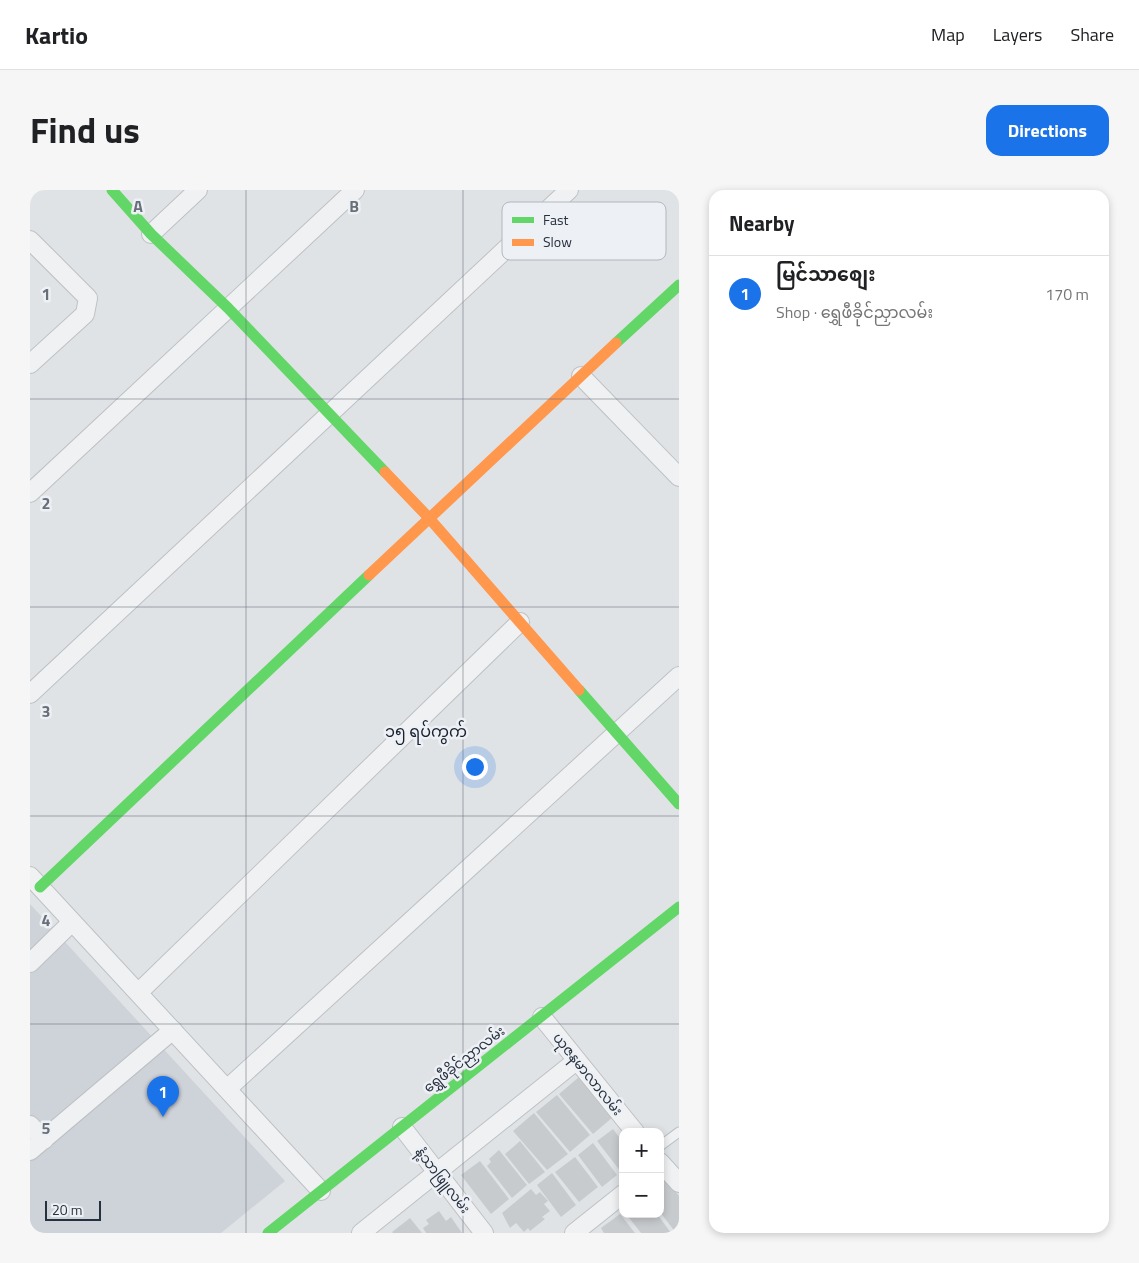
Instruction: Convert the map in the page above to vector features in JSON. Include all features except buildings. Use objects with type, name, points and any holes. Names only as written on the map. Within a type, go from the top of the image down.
[{"type":"street","points":[[112,190],[151,234],[228,308],[429,518],[679,804]]},
{"type":"street","points":[[151,234],[198,190]]},
{"type":"street","points":[[30,493],[354,190]]},
{"type":"street","points":[[556,202],[569,190]]},
{"type":"street","points":[[30,240],[88,298],[88,306],[85,314],[30,364]]},
{"type":"street","points":[[30,694],[502,253]]},
{"type":"street","points":[[321,1191],[35,882],[679,285]]},
{"type":"street","points":[[581,376],[678,474]]},
{"type":"street","points":[[138,993],[520,622]]},
{"type":"street","points":[[227,1089],[679,676]]},
{"type":"street","name":"ရွှေဖီခိုင်ညှာလမ်း","points":[[268,1233],[679,907]]},
{"type":"street","points":[[30,963],[72,922]]},
{"type":"street","name":"ယုဇနမာလာလမ်း","points":[[542,1017],[632,1128]]},
{"type":"street","points":[[30,1151],[173,1030]]},
{"type":"street","points":[[361,1233],[576,1061]]},
{"type":"street","points":[[30,1125],[44,1140]]},
{"type":"street","name":"နံ့သာဖြူလမ်း","points":[[402,1127],[484,1233]]},
{"type":"street","points":[[664,1166],[679,1184]]},
{"type":"street","points":[[574,1233],[619,1197]]},
{"type":"lane","points":[[664,1143],[679,1132]]},
{"type":"shaded area","points":[[30,904],[285,1181],[221,1233],[30,1233]]},
{"type":"traffic: fast","points":[[112,190],[151,234],[228,308],[385,472]]},
{"type":"traffic: fast","points":[[616,343],[679,285]]},
{"type":"traffic: fast","points":[[40,887],[369,575]]},
{"type":"traffic: fast","points":[[579,690],[679,804]]},
{"type":"traffic: fast","points":[[268,1233],[679,907]]},
{"type":"traffic: slow","points":[[369,575],[616,343]]},
{"type":"traffic: slow","points":[[385,472],[429,518],[579,690]]},
{"type":"place","name":"မြင်သာစျေး","points":[[163,1117]]},
{"type":"district","name":"၁၅ ရပ်ကွက်","points":[[426,731]]}]
